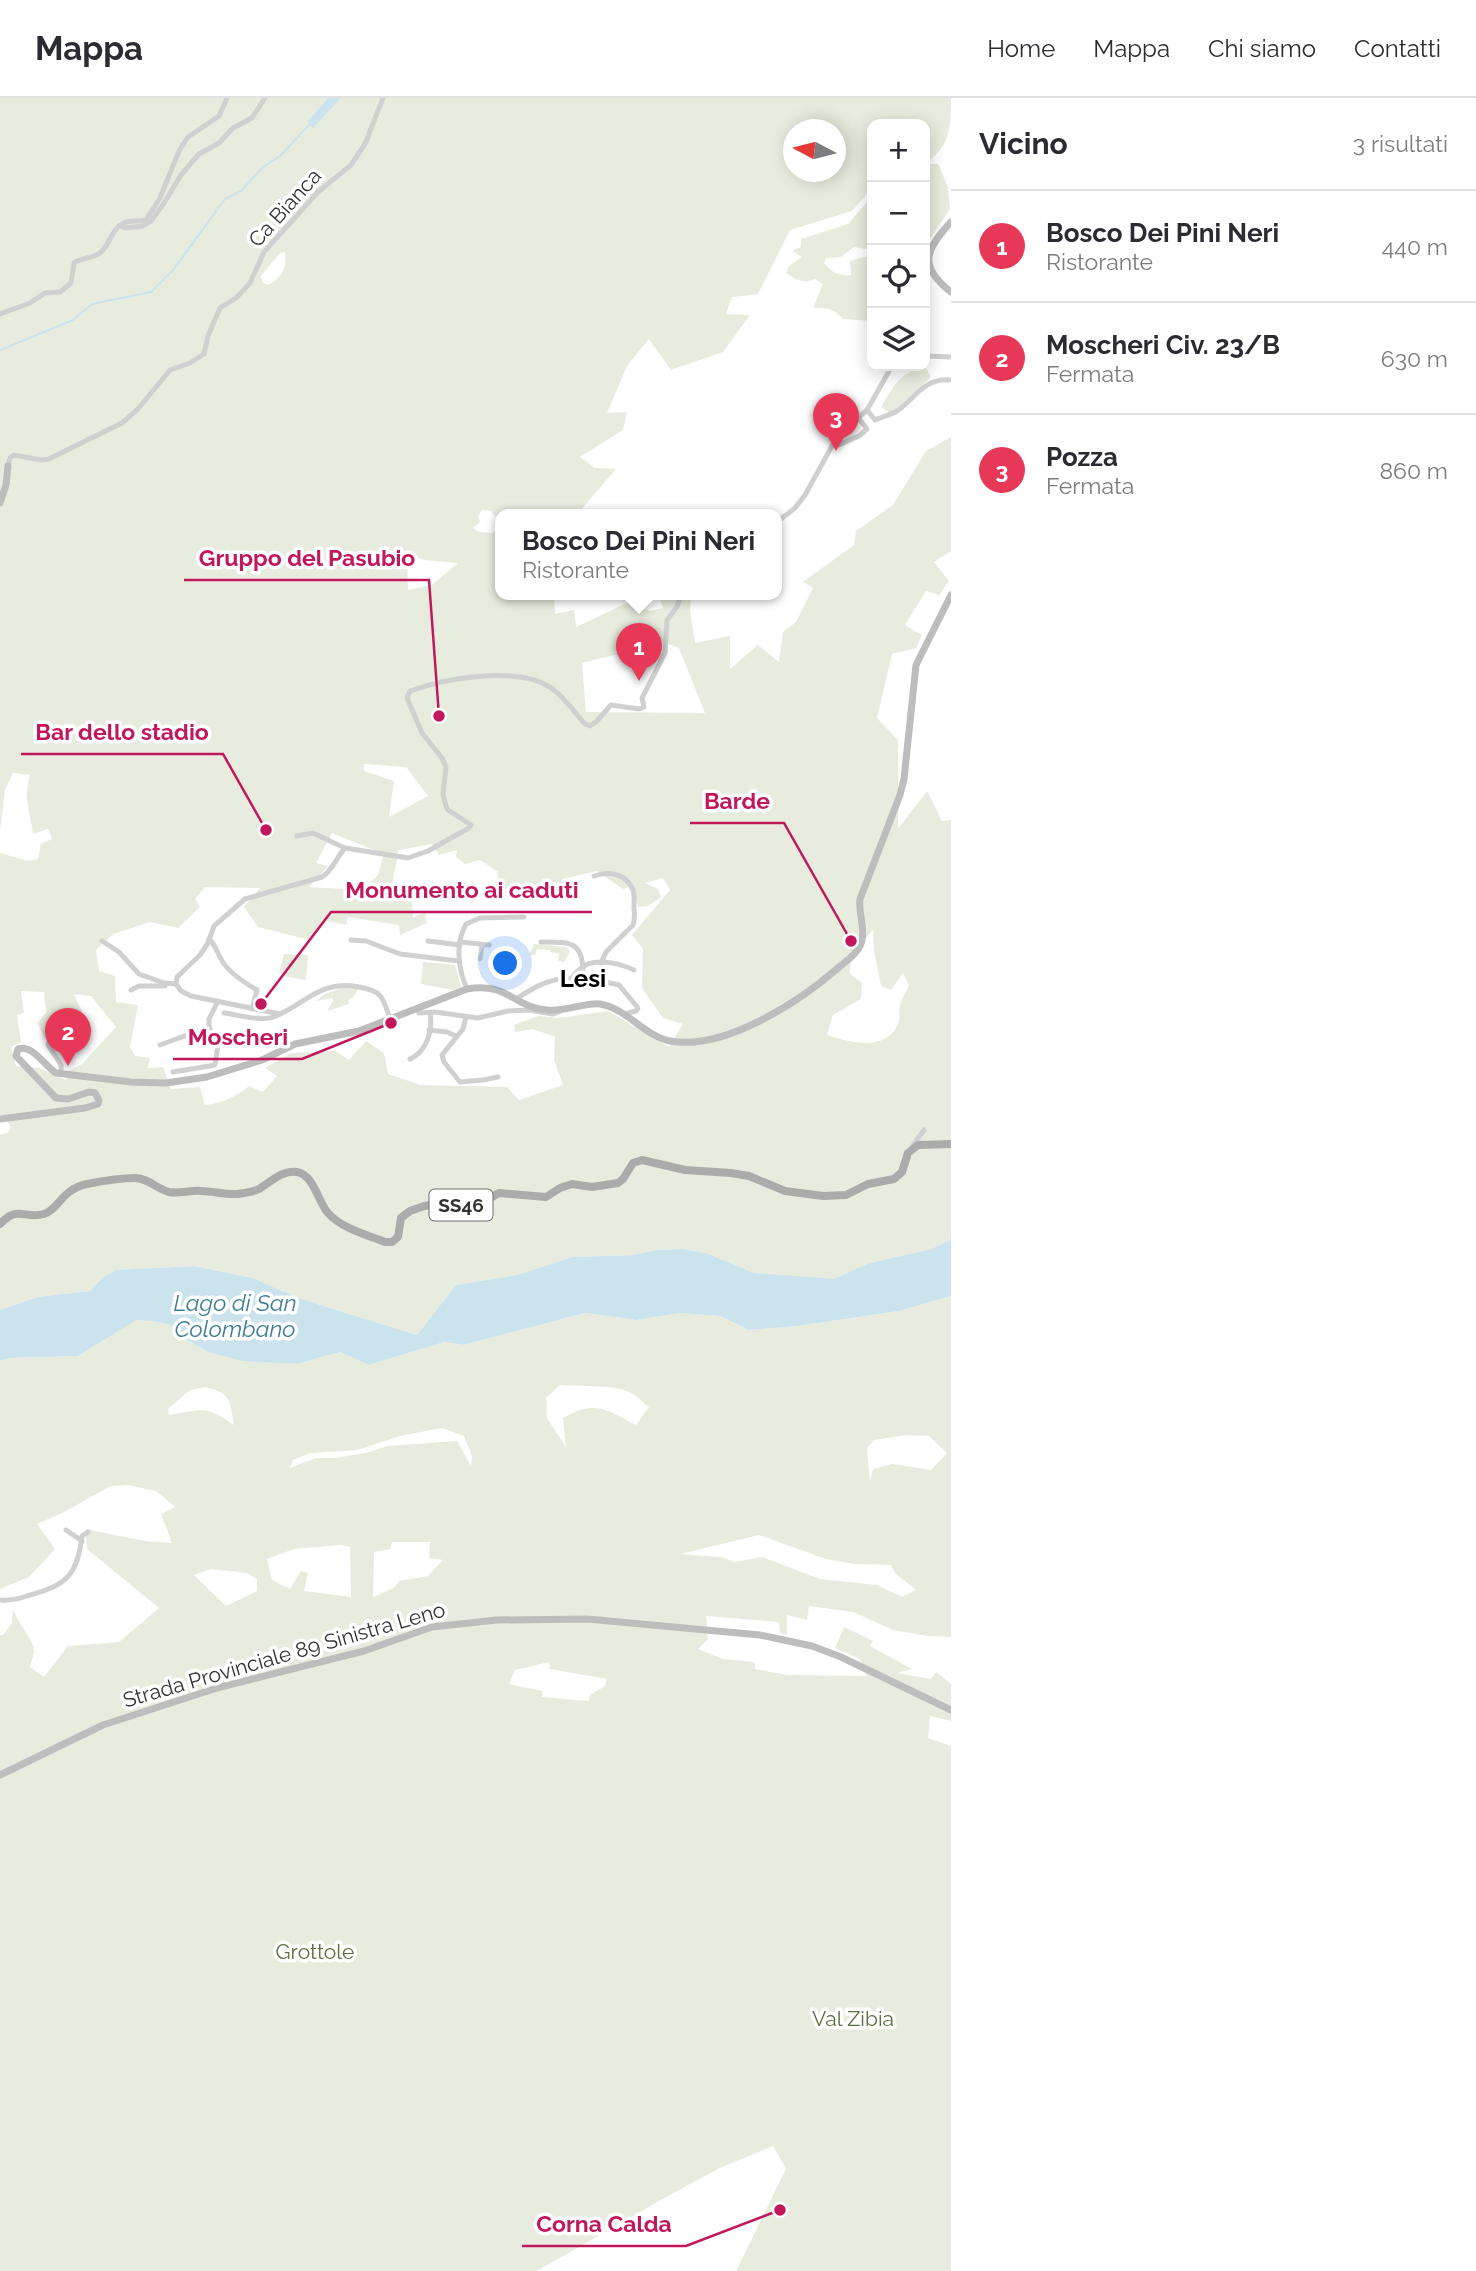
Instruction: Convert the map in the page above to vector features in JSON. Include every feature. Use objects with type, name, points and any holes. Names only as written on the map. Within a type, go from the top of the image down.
[{"type":"main road","points":[[908,1153],[918,1145],[951,1144]]},
{"type":"main road","name":"SS46","points":[[0,1224],[17,1212],[41,1215],[48,1212],[64,1194],[85,1185],[134,1178],[143,1179],[173,1193],[202,1191],[234,1194],[256,1190],[275,1177],[297,1172],[306,1176],[329,1214],[342,1223],[385,1242],[392,1242],[398,1237],[401,1218],[424,1206],[442,1203],[478,1205],[499,1192],[546,1197],[572,1184],[592,1187],[618,1183],[634,1163],[642,1160],[685,1170],[749,1176],[785,1191],[835,1196],[846,1195],[868,1184],[894,1179],[902,1172],[908,1153]]},
{"type":"street","points":[[0,314],[30,303],[45,293],[60,292],[71,283],[75,263],[81,258],[97,255],[105,248],[116,228],[127,222],[146,220],[160,198],[179,151],[188,137],[219,116],[227,98]]},
{"type":"street","points":[[121,226],[143,226],[150,221],[181,175],[199,154],[219,143],[233,128],[252,118],[265,98]]},
{"type":"street","name":"Ca Bianca","points":[[0,503],[10,458],[14,456],[49,459],[122,423],[138,409],[170,370],[190,363],[204,354],[208,336],[220,308],[236,298],[250,282],[264,253],[318,192],[351,165],[365,144],[383,98]]},
{"type":"street","points":[[951,222],[934,244],[929,262],[933,275],[951,292]]},
{"type":"street","points":[[930,356],[951,357]]},
{"type":"street","points":[[782,518],[805,495],[837,437],[867,410],[889,371]]},
{"type":"street","points":[[867,410],[875,420],[895,412],[929,383],[951,380]]},
{"type":"street","points":[[837,437],[839,445],[859,436],[867,429],[856,419]]},
{"type":"street","points":[[418,1009],[419,1013],[435,1012],[484,1018],[508,1011],[529,1010],[553,1014],[599,1004],[624,1014],[662,1039],[682,1042],[709,1040],[728,1034],[768,1016],[824,980],[859,950],[863,931],[858,912],[860,899],[904,779],[916,666],[951,595]]},
{"type":"street","points":[[298,836],[313,833],[345,848],[408,858],[418,856],[454,837],[471,825],[446,806],[443,794],[446,767],[422,733],[407,698],[410,691],[455,680],[505,675],[541,682],[553,688],[584,723],[590,726],[611,705],[639,709],[643,706],[642,698],[665,653],[667,620],[679,600]]},
{"type":"street","points":[[174,984],[177,977],[200,955],[214,926],[245,899],[321,877],[331,870],[345,848]]},
{"type":"street","points":[[594,876],[604,873],[618,875],[628,883],[635,896],[633,925],[607,952],[601,963]]},
{"type":"street","points":[[467,989],[459,961],[463,928],[470,921],[480,918],[524,917]]},
{"type":"street","points":[[209,939],[216,946],[222,962],[237,978],[257,990],[252,1009]]},
{"type":"street","points":[[351,940],[366,941],[400,954],[459,961]]},
{"type":"street","points":[[102,941],[119,952],[139,974],[174,984],[191,996],[280,1014]]},
{"type":"street","points":[[428,941],[489,945]]},
{"type":"street","points":[[541,942],[569,942],[576,945],[581,952],[583,977]]},
{"type":"street","points":[[480,959],[482,946]]},
{"type":"street","points":[[571,979],[589,964],[626,966],[635,970]]},
{"type":"street","points":[[516,999],[551,980],[583,977],[619,985],[638,1008],[632,1013],[624,1014]]},
{"type":"street","points":[[131,990],[139,986],[174,984]]},
{"type":"street","points":[[224,1013],[275,1018],[324,988],[347,985],[379,993],[384,999],[390,1019]]},
{"type":"street","points":[[0,1119],[98,1104],[98,1096],[89,1092],[68,1100],[56,1098],[19,1061],[16,1056],[18,1049],[23,1047],[29,1049],[46,1066],[61,1074],[166,1083],[207,1077],[262,1060],[295,1044],[359,1031],[467,989],[491,987],[545,1010],[566,1010]]},
{"type":"street","points":[[173,1072],[215,1065],[218,1044],[209,1027],[209,1019],[218,1001]]},
{"type":"street","points":[[410,1059],[422,1052],[429,1030],[430,1013]]},
{"type":"street","points":[[466,1017],[463,1029],[442,1055],[444,1062],[460,1082],[498,1077]]},
{"type":"street","points":[[61,1074],[61,1065],[48,1045],[49,1041],[55,1035],[79,1026]]},
{"type":"street","points":[[160,1045],[209,1027]]},
{"type":"street","points":[[429,1030],[456,1036]]},
{"type":"street","points":[[908,1153],[924,1130]]},
{"type":"street","points":[[66,1530],[82,1541]]},
{"type":"street","points":[[0,1600],[14,1601],[40,1594],[60,1583],[72,1572],[79,1559],[82,1536],[88,1532]]},
{"type":"street","name":"Strada Provinciale 89 Sinistra Leno","points":[[0,1775],[103,1725],[216,1688],[364,1651],[432,1628],[497,1620],[587,1619],[760,1634],[812,1646],[841,1657],[951,1710]]},
{"type":"green space","points":[[0,98],[328,98],[309,120],[313,127],[341,98],[951,98],[948,135],[940,150],[930,160],[930,119],[867,119],[867,194],[852,211],[790,230],[758,294],[732,297],[726,314],[750,315],[723,352],[671,370],[649,339],[627,366],[607,413],[627,412],[623,430],[580,457],[595,468],[616,469],[582,509],[495,509],[495,516],[491,511],[482,510],[478,516],[480,522],[473,528],[479,532],[495,531],[495,600],[554,600],[555,614],[574,610],[576,627],[629,602],[650,611],[663,608],[660,600],[691,600],[695,643],[730,636],[730,669],[758,645],[779,662],[783,632],[796,622],[813,588],[803,582],[854,545],[856,531],[893,505],[926,451],[951,437],[951,551],[934,562],[949,581],[939,595],[926,591],[905,625],[922,635],[916,648],[892,654],[877,718],[898,740],[898,829],[927,791],[942,821],[951,820],[951,1239],[931,1249],[870,1263],[834,1280],[754,1273],[706,1253],[682,1249],[656,1250],[634,1255],[572,1257],[517,1275],[456,1285],[417,1335],[298,1298],[253,1278],[194,1266],[116,1270],[103,1277],[90,1291],[37,1297],[0,1310],[0,1135],[11,1128],[4,1115],[0,1115],[0,853],[28,861],[38,859],[41,844],[52,839],[48,829],[33,834],[27,799],[30,775],[13,773],[5,790],[0,831]],"holes":[[[285,252],[282,272],[268,285],[263,283],[261,276],[280,253]],[[407,555],[425,560],[458,563],[432,585],[408,590]],[[640,633],[679,648],[705,713],[586,712],[582,663],[622,653]],[[364,764],[406,767],[428,796],[389,817],[394,781],[364,771]],[[332,833],[384,854],[378,875],[362,890],[309,887],[328,866],[316,863]],[[432,844],[439,855],[457,850],[456,857],[465,864],[480,860],[498,872],[495,897],[558,893],[562,879],[597,871],[623,889],[633,886],[638,907],[648,906],[661,897],[658,889],[645,883],[663,878],[670,890],[632,935],[643,949],[642,988],[663,1018],[683,1024],[669,1047],[608,1011],[559,1018],[538,1016],[514,1025],[515,1032],[533,1029],[555,1037],[554,1060],[563,1085],[519,1100],[507,1087],[421,1085],[388,1074],[384,1053],[366,1041],[349,1060],[335,1051],[291,1053],[265,1068],[277,1076],[263,1092],[249,1086],[228,1099],[205,1105],[200,1087],[171,1089],[163,1067],[148,1068],[150,1058],[135,1056],[130,1047],[138,1005],[116,1002],[115,976],[99,971],[96,950],[113,934],[150,922],[178,928],[200,907],[195,899],[205,887],[260,888],[244,907],[258,927],[310,940],[323,920],[346,925],[348,917],[399,925],[400,935],[427,923],[425,913],[413,917],[412,898],[402,899],[394,888],[398,850]],[[873,930],[881,986],[891,990],[903,973],[909,985],[900,1005],[898,1024],[891,1034],[875,1042],[855,1042],[827,1035],[833,1015],[861,999],[862,983],[850,974],[851,954]],[[21,991],[44,992],[46,1013],[37,1023],[45,1039],[83,1014],[74,994],[91,996],[116,1027],[82,1064],[69,1071],[66,1080],[39,1068],[16,1066],[11,1047],[21,1042],[17,1015],[24,1013]]]},
{"type":"green space","points":[[938,164],[948,187],[950,209],[930,237],[930,182],[930,165]]},
{"type":"green space","points":[[867,202],[867,249],[854,247],[841,257],[826,258],[824,263],[836,273],[851,275],[850,261],[867,257],[867,321],[843,319],[830,309],[813,308],[823,284],[815,279],[807,281],[793,278],[786,273],[789,266],[802,257],[792,251],[801,247],[801,239],[848,224]]},
{"type":"green space","points":[[928,371],[931,377],[890,413],[881,407],[894,387],[910,372]]},
{"type":"green space","points":[[534,944],[567,947],[570,952],[564,962],[558,961],[559,954],[550,950],[537,949],[535,955],[529,955]]},
{"type":"green space","points":[[284,954],[308,955],[306,980],[279,973]]},
{"type":"green space","points":[[423,962],[455,965],[461,987],[453,990],[421,984]]},
{"type":"green space","points":[[344,987],[358,989],[348,1000],[349,1004],[327,1011],[333,998],[316,1001],[325,994]]},
{"type":"green space","points":[[951,1296],[951,1637],[893,1630],[853,1612],[809,1606],[807,1620],[787,1615],[787,1635],[780,1633],[779,1622],[706,1616],[708,1639],[698,1649],[723,1659],[755,1662],[755,1669],[787,1675],[867,1676],[860,1659],[835,1648],[844,1627],[873,1641],[870,1646],[912,1669],[897,1673],[931,1679],[936,1672],[951,1684],[951,1721],[930,1716],[928,1738],[951,1746],[951,2271],[736,2271],[786,2169],[773,2146],[720,2168],[537,2271],[0,2271],[0,1635],[3,1635],[12,1623],[13,1609],[33,1646],[30,1667],[44,1677],[68,1646],[119,1642],[159,1608],[87,1549],[86,1529],[144,1541],[172,1543],[161,1514],[175,1507],[156,1491],[128,1485],[111,1486],[37,1524],[55,1549],[29,1577],[0,1589],[0,1361],[10,1358],[78,1356],[135,1320],[170,1325],[176,1334],[208,1352],[297,1364],[340,1352],[369,1365],[444,1342],[464,1345],[585,1313],[637,1320],[679,1313],[720,1316],[749,1330],[798,1326],[899,1311]],"holes":[[[560,1385],[624,1390],[649,1407],[636,1425],[601,1409],[574,1412],[563,1418],[566,1447],[547,1418],[546,1398]],[[205,1387],[225,1395],[234,1425],[209,1411],[196,1410],[169,1415],[168,1409],[190,1390]],[[442,1428],[464,1436],[472,1456],[471,1466],[457,1441],[387,1446],[336,1458],[316,1458],[290,1468],[293,1460],[310,1453],[357,1450],[400,1436]],[[907,1435],[929,1436],[947,1453],[931,1470],[892,1464],[873,1469],[870,1482],[867,1448],[874,1440]],[[759,1535],[826,1559],[855,1564],[891,1565],[895,1573],[916,1590],[902,1597],[877,1585],[820,1579],[762,1557],[735,1562],[721,1557],[680,1554]],[[392,1542],[430,1542],[429,1558],[443,1560],[428,1576],[399,1581],[394,1588],[373,1597],[374,1552],[390,1549]],[[341,1545],[350,1547],[351,1597],[304,1591],[308,1573],[301,1571],[290,1589],[272,1580],[267,1559],[294,1549]],[[211,1569],[247,1573],[257,1579],[257,1591],[226,1606],[194,1575]],[[549,1662],[550,1669],[607,1679],[605,1686],[590,1695],[589,1701],[542,1697],[542,1691],[509,1684],[515,1670]]]},
{"type":"water","points":[[328,98],[341,98],[313,128],[308,121]]},
{"type":"water","name":"Lago di San Colombano","points":[[951,1239],[951,1296],[899,1311],[798,1326],[749,1330],[720,1316],[679,1313],[637,1320],[585,1313],[464,1345],[444,1342],[369,1365],[340,1352],[297,1364],[243,1361],[208,1352],[176,1334],[170,1325],[136,1320],[78,1356],[10,1358],[0,1361],[0,1310],[37,1297],[90,1291],[103,1277],[116,1270],[194,1266],[253,1278],[298,1298],[417,1335],[456,1285],[517,1275],[572,1257],[634,1255],[656,1250],[682,1249],[706,1253],[754,1273],[834,1279],[870,1263],[931,1249]]},
{"type":"waterway","points":[[0,350],[73,320],[92,304],[151,292],[173,270],[225,199],[241,191],[310,124]]},
{"type":"place","name":"Pozza","points":[[836,451]]},
{"type":"place","name":"Bosco Dei Pini Neri","points":[[639,681]]},
{"type":"place","name":"Gruppo del Pasubio","points":[[439,716]]},
{"type":"place","name":"Bar dello stadio","points":[[266,830]]},
{"type":"place","name":"Barde","points":[[851,941]]},
{"type":"place","name":"Monumento ai caduti","points":[[261,1004]]},
{"type":"place","name":"Moscheri","points":[[391,1023]]},
{"type":"place","name":"Moscheri Civ. 23/B","points":[[68,1066]]},
{"type":"place","name":"Corna Calda","points":[[780,2210]]},
{"type":"district","name":"Lesi","points":[[583,979]]},
{"type":"park label","name":"Grottole","points":[[315,1952]]},
{"type":"park label","name":"Val Zibia","points":[[853,2019]]}]
